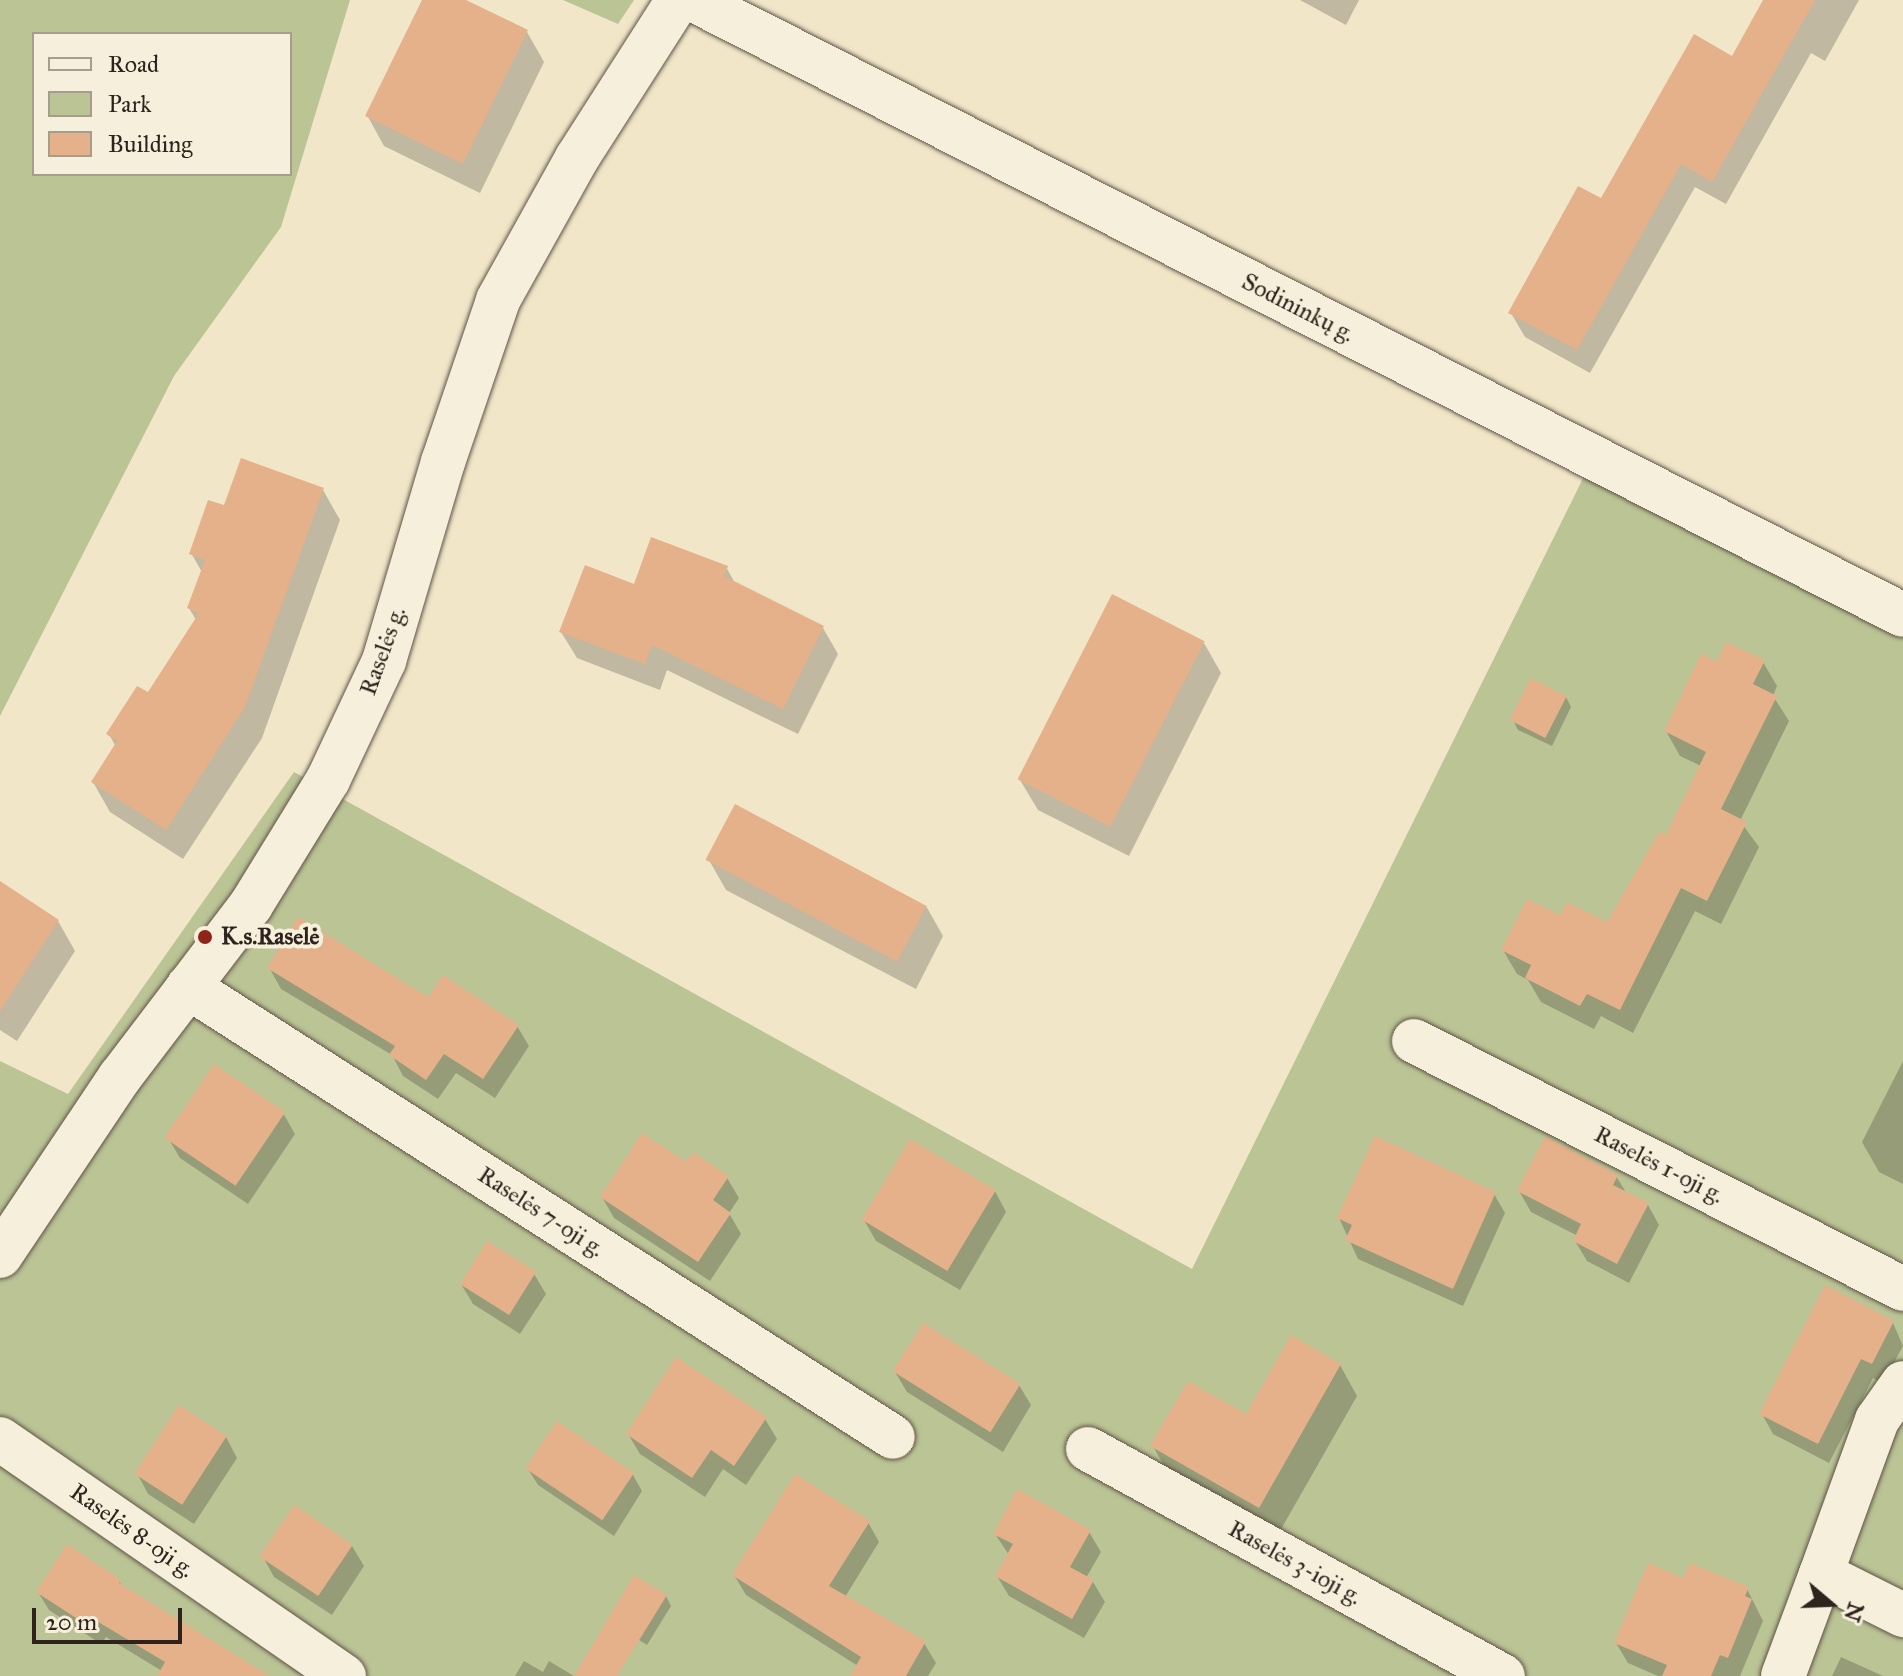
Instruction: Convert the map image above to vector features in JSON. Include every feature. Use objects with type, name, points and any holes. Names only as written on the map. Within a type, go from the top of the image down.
[{"type":"street","name":"Raselės g.","points":[[0,1256],[120,1077],[251,905],[328,780],[384,661],[443,462],[498,300],[577,158],[678,0]]},
{"type":"street","name":"Sodininkų g.","points":[[694,0],[1903,615]]},
{"type":"street","name":"Raselės 7-oji g.","points":[[188,987],[893,1437]]},
{"type":"street","name":"Raselės 1-oji g.","points":[[1414,1041],[1903,1289]]},
{"type":"street","points":[[1783,1676],[1877,1420],[1903,1383]]},
{"type":"street","name":"Raselės 8-oji g.","points":[[0,1439],[344,1676]]},
{"type":"street","name":"Raselės 3-ioji g.","points":[[1088,1449],[1503,1676]]},
{"type":"street","points":[[1821,1574],[1903,1615]]},
{"type":"green space","points":[[0,0],[350,0],[281,227],[174,376],[0,716]]},
{"type":"green space","points":[[563,0],[634,0],[618,24]]},
{"type":"green space","points":[[1602,440],[1903,590],[1903,1676],[0,1676],[0,1061],[68,1094],[294,772],[1192,1269]]},
{"type":"building","points":[[422,0],[466,0],[528,30],[463,164],[365,116]]},
{"type":"building","points":[[1763,0],[1815,0],[1712,182],[1681,164],[1577,350],[1508,313],[1578,186],[1601,198],[1694,34],[1732,56]]},
{"type":"building","points":[[241,458],[324,488],[245,707],[166,830],[91,782],[117,741],[106,734],[137,686],[148,692],[199,613],[187,608],[205,560],[189,554],[208,500],[224,505]]},
{"type":"building","points":[[651,537],[728,566],[724,576],[824,626],[783,709],[652,645],[645,664],[559,632],[585,565],[634,584]]},
{"type":"building","points":[[1112,594],[1205,641],[1110,827],[1018,779]]},
{"type":"building","points":[[1726,642],[1765,660],[1753,684],[1777,696],[1721,809],[1747,822],[1707,901],[1681,888],[1620,1010],[1587,994],[1580,1006],[1525,978],[1531,965],[1501,950],[1527,899],[1560,915],[1567,902],[1607,922],[1659,832],[1666,835],[1706,752],[1664,731],[1701,654],[1717,661]]},
{"type":"building","points":[[1531,678],[1567,696],[1545,738],[1510,720]]},
{"type":"building","points":[[735,804],[927,906],[897,962],[705,860]]},
{"type":"building","points":[[0,881],[59,920],[0,1011]]},
{"type":"building","points":[[298,917],[428,997],[443,975],[519,1025],[483,1079],[444,1054],[426,1080],[389,1055],[395,1046],[267,968]]},
{"type":"building","points":[[214,1064],[285,1112],[236,1186],[164,1138]]},
{"type":"building","points":[[642,1133],[686,1162],[693,1152],[729,1176],[713,1200],[731,1213],[698,1262],[600,1197]]},
{"type":"building","points":[[1375,1136],[1496,1192],[1453,1289],[1345,1240],[1352,1225],[1337,1218]]},
{"type":"building","points":[[1545,1136],[1618,1175],[1613,1185],[1649,1203],[1617,1264],[1573,1241],[1581,1224],[1517,1191]]},
{"type":"building","points":[[910,1139],[996,1191],[947,1271],[862,1220]]},
{"type":"building","points":[[487,1241],[536,1272],[509,1315],[460,1284]]},
{"type":"building","points":[[1825,1285],[1894,1321],[1872,1364],[1861,1359],[1818,1444],[1759,1414]]},
{"type":"building","points":[[923,1323],[1021,1384],[990,1432],[893,1371]]},
{"type":"building","points":[[1291,1335],[1341,1364],[1259,1508],[1150,1446],[1188,1381],[1246,1414]]},
{"type":"building","points":[[676,1357],[767,1417],[734,1466],[711,1450],[692,1478],[626,1434]]},
{"type":"building","points":[[179,1405],[227,1436],[182,1505],[134,1474]]},
{"type":"building","points":[[557,1421],[634,1473],[602,1520],[525,1468]]},
{"type":"building","points":[[795,1474],[870,1521],[829,1586],[926,1641],[906,1676],[850,1676],[861,1657],[732,1575]]},
{"type":"building","points":[[1017,1489],[1091,1530],[1070,1567],[1094,1580],[1072,1619],[995,1576],[1013,1544],[993,1534]]},
{"type":"building","points":[[294,1505],[353,1545],[318,1596],[259,1556]]},
{"type":"building","points":[[67,1544],[121,1580],[119,1583],[270,1676],[157,1676],[165,1662],[95,1620],[90,1627],[36,1592]]},
{"type":"building","points":[[1648,1563],[1683,1578],[1690,1563],[1749,1587],[1745,1596],[1752,1599],[1728,1658],[1720,1655],[1711,1676],[1662,1676],[1667,1665],[1614,1643]]},
{"type":"building","points":[[634,1575],[667,1595],[617,1676],[574,1676]]},
{"type":"place","name":"K.s.Raselė","points":[[205,937]]}]
